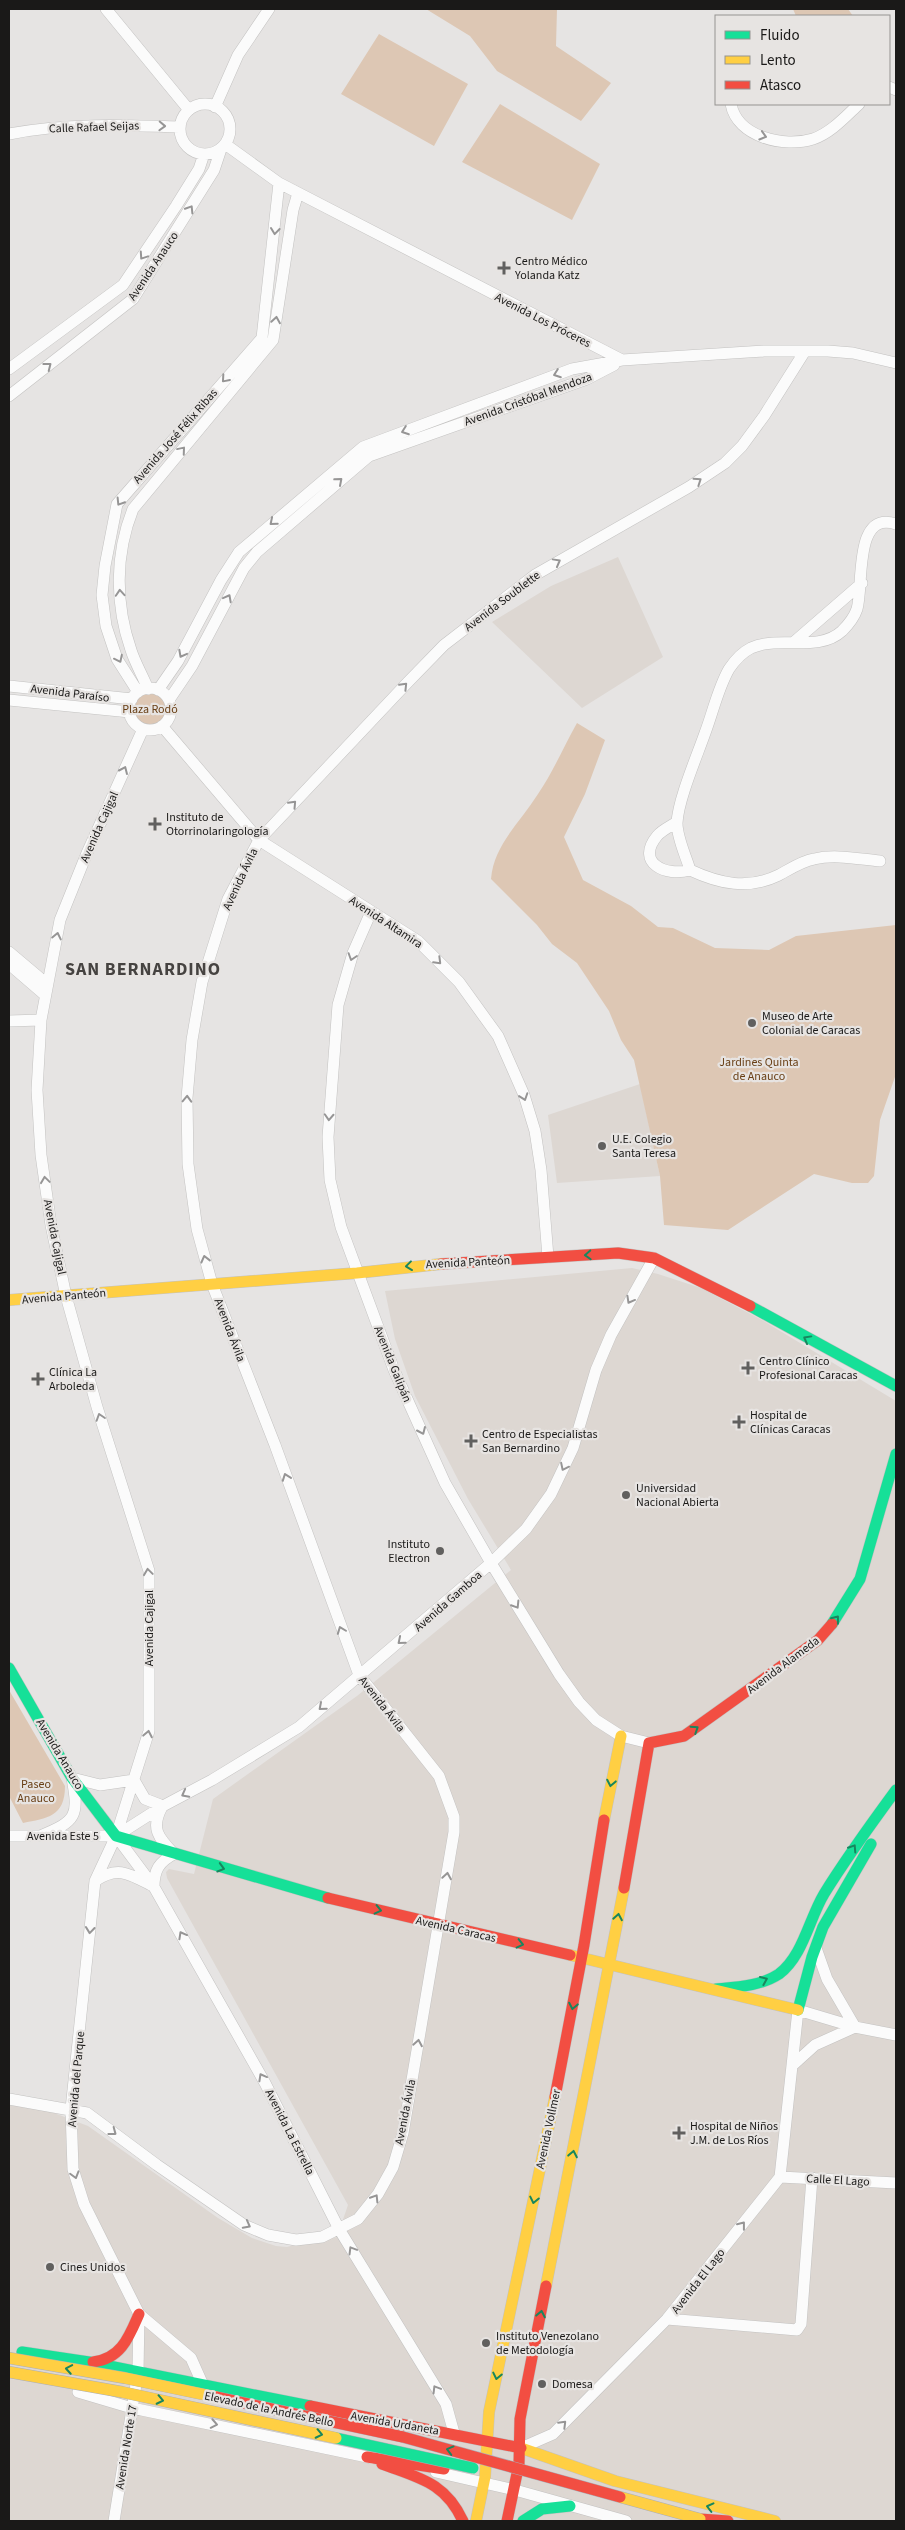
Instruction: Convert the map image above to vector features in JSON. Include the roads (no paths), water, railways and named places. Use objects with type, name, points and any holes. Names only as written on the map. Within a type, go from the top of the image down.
[{"type":"main road","name":"Avenida Panteón","points":[[9,1300],[424,1265],[618,1253],[654,1258],[738,1300],[896,1386]]},
{"type":"main road","name":"Avenida Alameda","points":[[649,1743],[684,1736],[818,1640],[836,1619],[860,1579],[896,1454]]},
{"type":"main road","name":"Avenida Anauco","points":[[9,1668],[72,1778],[116,1836]]},
{"type":"main road","name":"Avenida Vollmer","points":[[476,2521],[484,2483],[489,2441],[489,2412],[581,1958],[598,1846],[621,1736]]},
{"type":"main road","points":[[507,2521],[515,2490],[521,2448],[520,2419],[610,1965],[649,1743]]},
{"type":"main road","points":[[798,2010],[816,1945],[823,1927],[869,1847],[896,1791]]},
{"type":"main road","points":[[716,1989],[758,1983],[778,1974],[787,1966],[816,1908],[844,1861],[896,1791]]},
{"type":"main road","name":"Avenida Caracas","points":[[116,1836],[334,1900],[716,1989],[798,2010]]},
{"type":"main road","points":[[89,2362],[104,2362],[120,2351],[128,2339],[139,2314]]},
{"type":"main road","name":"Avenida Urdaneta","points":[[9,2350],[89,2362],[454,2433],[521,2448],[552,2461],[640,2490],[775,2521]]},
{"type":"main road","name":"Elevado de la Andrés Bello","points":[[9,2358],[125,2378],[403,2437],[703,2520],[728,2521]]},
{"type":"main road","points":[[83,2393],[105,2392],[112,2386],[114,2377],[110,2371],[89,2362]]},
{"type":"main road","name":"Elevado de la Andrés Bello","points":[[9,2372],[122,2392],[496,2472],[671,2521]]},
{"type":"main road","points":[[368,2457],[458,2472],[471,2461],[472,2454],[468,2442],[454,2433]]},
{"type":"main road","points":[[368,2457],[401,2472],[416,2475],[442,2488],[458,2508],[463,2521]]},
{"type":"main road","points":[[523,2521],[542,2510],[570,2506]]},
{"type":"street","points":[[106,9],[189,110]]},
{"type":"street","points":[[215,107],[238,55],[269,9]]},
{"type":"street","points":[[202,105],[215,107],[223,112],[230,125],[229,135],[223,146],[204,154],[196,152],[185,144],[180,127],[189,110],[202,105]]},
{"type":"street","points":[[731,105],[733,114],[739,124],[748,130],[782,141],[798,142],[825,133],[858,105]]},
{"type":"street","name":"Calle Rafael Seijas","points":[[9,134],[54,127],[115,125],[180,127]]},
{"type":"street","name":"Avenida Los Próceres","points":[[223,146],[279,183],[622,360]]},
{"type":"street","name":"Avenida Anauco","points":[[9,396],[133,299],[214,170],[223,146]]},
{"type":"street","name":"Avenida Anauco","points":[[9,370],[124,285],[199,169],[204,154]]},
{"type":"street","name":"Avenida José Félix Ribas","points":[[144,693],[117,659],[106,626],[102,595],[116,504],[262,338],[279,183]]},
{"type":"street","name":"Avenida José Félix Ribas","points":[[144,693],[122,620],[119,577],[124,532],[133,509],[273,340],[293,210],[298,193]]},
{"type":"street","points":[[622,360],[764,351],[805,351],[853,353],[896,363]]},
{"type":"street","name":"Avenida Soublette","points":[[259,840],[444,645],[535,574],[689,487],[725,463],[742,446],[764,416],[805,351]]},
{"type":"street","name":"Avenida Cristóbal Mendoza","points":[[144,693],[178,661],[221,580],[239,552],[363,447],[572,369],[622,360]]},
{"type":"street","name":"Avenida Cristóbal Mendoza","points":[[169,700],[192,666],[244,568],[253,557],[368,456],[587,379],[622,360]]},
{"type":"street","points":[[9,370],[20,388]]},
{"type":"street","points":[[690,870],[677,822],[684,792],[720,689],[729,669],[739,656],[752,648],[766,644],[825,640],[838,634],[849,624],[856,611],[862,583],[862,552],[868,532],[882,523],[896,524]]},
{"type":"street","points":[[794,642],[862,583]]},
{"type":"street","name":"Avenida Paraíso","points":[[9,686],[144,693]]},
{"type":"street","points":[[144,693],[169,700],[171,713],[162,726],[151,730],[143,728],[134,722],[130,712],[144,693]]},
{"type":"street","name":"Avenida Paraíso","points":[[9,700],[130,712]]},
{"type":"street","name":"Avenida Altamira","points":[[162,726],[259,840],[418,941],[459,982],[498,1036],[511,1062],[535,1131],[541,1170],[548,1257]]},
{"type":"street","name":"Avenida Cajigal","points":[[116,1836],[150,1731],[149,1571],[97,1407],[66,1296],[51,1225],[41,1154],[37,1090],[41,1020],[60,920],[87,853],[143,728]]},
{"type":"street","points":[[677,822],[658,835],[653,843],[650,856],[654,864],[660,869],[678,873],[690,870],[728,884],[749,885],[766,881],[812,859],[830,856],[880,861]]},
{"type":"street","name":"Avenida Ávila","points":[[9,2099],[87,2113],[157,2166],[244,2225],[268,2235],[296,2240],[322,2237],[358,2220],[368,2209],[393,2166],[403,2133],[454,1832],[454,1816],[450,1801],[439,1776],[359,1676],[275,1444],[212,1284],[198,1229],[188,1164],[187,1098],[192,1040],[202,982],[228,899],[259,840]]},
{"type":"street","name":"Avenida Galipán","points":[[371,912],[353,953],[338,1005],[328,1136],[330,1180],[341,1227],[394,1370],[445,1483],[491,1563],[559,1674],[579,1702],[596,1720],[621,1736],[649,1743]]},
{"type":"street","points":[[9,952],[46,989]]},
{"type":"street","points":[[9,964],[46,989]]},
{"type":"street","points":[[9,1021],[41,1020]]},
{"type":"street","name":"Avenida Gamboa","points":[[116,1836],[299,1726],[491,1563],[526,1529],[551,1494],[573,1448],[590,1388],[611,1335],[654,1258]]},
{"type":"street","points":[[40,1836],[60,1827],[73,1814],[77,1805],[72,1778],[100,1785],[134,1780],[145,1798],[163,1806],[156,1818],[157,1832],[174,1854],[163,1860],[158,1866],[154,1875],[154,1887],[128,1873],[115,1872],[105,1874],[94,1881]]},
{"type":"street","name":"Avenida Este 5","points":[[9,1836],[116,1836]]},
{"type":"street","name":"Avenida del Parque","points":[[116,1836],[94,1881],[72,2109],[73,2169],[81,2195],[139,2314],[138,2372]]},
{"type":"street","name":"Avenida La Estrella","points":[[116,1836],[154,1887],[265,2083],[339,2229],[446,2404],[454,2433]]},
{"type":"street","points":[[816,1945],[827,1980],[855,2027]]},
{"type":"street","points":[[780,2177],[794,2064],[798,2010],[855,2027],[896,2035]]},
{"type":"street","points":[[794,2064],[822,2042],[855,2027]]},
{"type":"street","name":"Avenida El Lago","points":[[521,2448],[553,2434],[667,2319],[780,2177]]},
{"type":"street","name":"Calle El Lago","points":[[780,2177],[896,2183]]},
{"type":"street","points":[[667,2319],[797,2330],[801,2324],[812,2178]]},
{"type":"street","points":[[139,2314],[191,2358],[203,2385]]},
{"type":"street","name":"Avenida Norte 17","points":[[114,2521],[138,2372]]},
{"type":"street","points":[[9,2381],[83,2393],[132,2408],[515,2490],[626,2521]]},
{"type":"place","name":"Centro Médico Yolanda Katz","points":[[504,268]]},
{"type":"place","name":"Instituto de Otorrinolaringología","points":[[155,824]]},
{"type":"place","name":"Museo de Arte Colonial de Caracas","points":[[752,1023]]},
{"type":"place","name":"U.E. Colegio Santa Teresa","points":[[602,1146]]},
{"type":"place","name":"Centro Clínico Profesional Caracas","points":[[748,1368]]},
{"type":"place","name":"Clínica La Arboleda","points":[[38,1379]]},
{"type":"place","name":"Hospital de Clínicas Caracas","points":[[739,1422]]},
{"type":"place","name":"Centro de Especialistas San Bernardino","points":[[471,1441]]},
{"type":"place","name":"Universidad Nacional Abierta","points":[[626,1495]]},
{"type":"place","name":"Instituto Electron","points":[[440,1551]]},
{"type":"place","name":"Hospital de Niños J.M. de Los Ríos","points":[[679,2133]]},
{"type":"place","name":"Cines Unidos","points":[[50,2267]]},
{"type":"place","name":"Instituto Venezolano de Metodología","points":[[486,2343]]},
{"type":"place","name":"Domesa","points":[[542,2384]]},
{"type":"district","name":"SAN BERNARDINO","points":[[143,969]]},
{"type":"park label","name":"Plaza Rodó","points":[[150,709]]},
{"type":"park label","name":"Jardines Quinta de Anauco","points":[[759,1069]]},
{"type":"park label","name":"Paseo Anauco","points":[[36,1791]]}]
